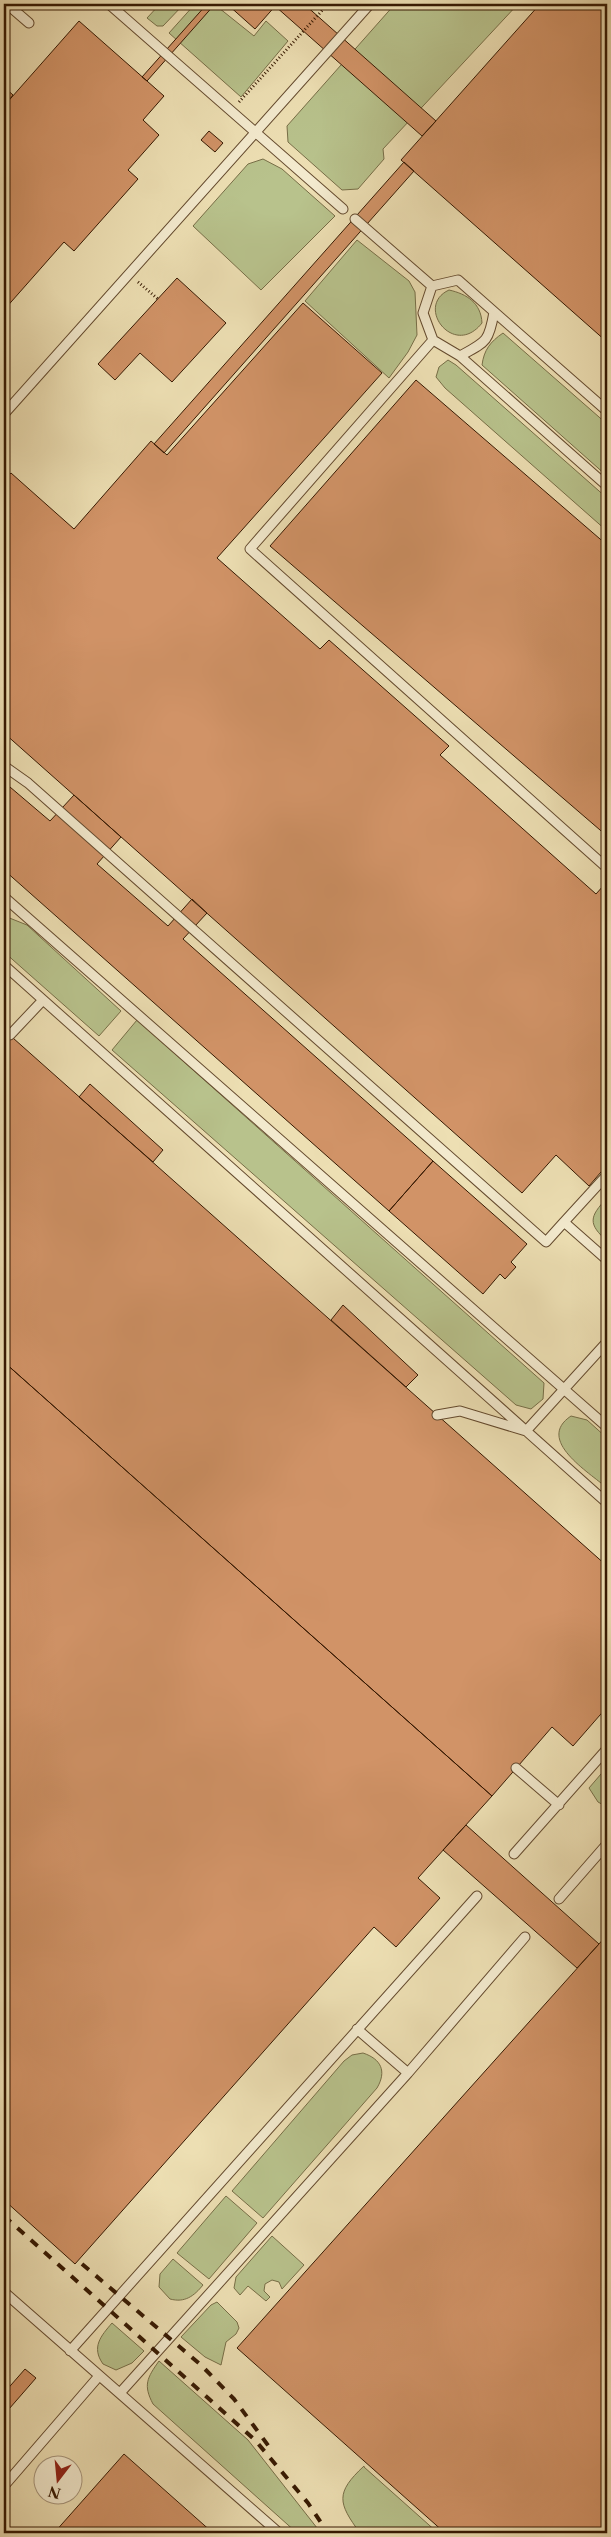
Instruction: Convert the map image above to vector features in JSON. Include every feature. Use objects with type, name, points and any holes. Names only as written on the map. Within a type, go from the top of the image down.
[{"type":"lane","points":[[7,4],[30,23]]},
{"type":"lane","points":[[109,4],[343,209]]},
{"type":"lane","points":[[4,414],[370,4]]},
{"type":"lane","points":[[355,219],[432,286]]},
{"type":"lane","points":[[432,286],[458,280],[607,411]]},
{"type":"lane","points":[[432,286],[423,313],[433,340],[460,356],[607,486]]},
{"type":"lane","points":[[460,356],[481,345],[491,334],[494,312]]},
{"type":"lane","points":[[433,340],[250,548],[607,868]]},
{"type":"lane","points":[[4,766],[28,783],[546,1242],[607,1175]]},
{"type":"lane","points":[[4,897],[607,1427]]},
{"type":"lane","points":[[4,965],[607,1503]]},
{"type":"lane","points":[[10,1035],[43,1000]]},
{"type":"lane","points":[[564,1222],[607,1260]]},
{"type":"lane","points":[[526,1431],[607,1342]]},
{"type":"lane","points":[[437,1415],[460,1411],[526,1431]]},
{"type":"lane","points":[[514,1854],[607,1749]]},
{"type":"lane","points":[[516,1768],[559,1805]]},
{"type":"lane","points":[[559,1899],[607,1844]]},
{"type":"lane","points":[[70,2350],[477,1896]]},
{"type":"lane","points":[[120,2394],[408,2073],[525,1937]]},
{"type":"lane","points":[[357,2029],[408,2073]]},
{"type":"lane","points":[[4,2292],[279,2533]]},
{"type":"lane","points":[[4,2486],[99,2376]]},
{"type":"path","points":[[231,111],[328,4]]},
{"type":"path","points":[[128,273],[158,299]]},
{"type":"green space","points":[[160,4],[184,4],[163,26],[157,26],[147,18]]},
{"type":"green space","points":[[195,4],[214,4],[254,36],[266,21],[288,41],[241,97],[169,33]]},
{"type":"green space","points":[[395,4],[518,4],[383,149],[384,159],[358,189],[342,190],[288,142],[287,126]]},
{"type":"green space","points":[[263,159],[282,169],[335,216],[261,290],[193,226],[248,164]]},
{"type":"green space","points":[[357,240],[409,281],[415,292],[417,335],[408,352],[389,378],[305,301]]},
{"type":"green space","points":[[449,290],[462,294],[472,300],[479,310],[482,323],[471,333],[460,335],[450,333],[442,326],[437,317],[435,307],[439,297]]},
{"type":"green space","points":[[503,333],[607,424],[607,476],[482,365],[488,347]]},
{"type":"green space","points":[[448,360],[607,498],[607,531],[445,388],[436,377],[439,367]]},
{"type":"green space","points":[[7,917],[27,925],[121,1011],[99,1036],[4,952],[4,918]]},
{"type":"green space","points":[[137,1020],[544,1383],[543,1399],[531,1409],[516,1405],[112,1050]]},
{"type":"green space","points":[[607,1198],[607,1241],[596,1230],[593,1220],[597,1210]]},
{"type":"green space","points":[[571,1416],[587,1420],[607,1438],[607,1488],[578,1465],[562,1445],[559,1435],[561,1425]]},
{"type":"green space","points":[[607,1767],[607,1807],[598,1802],[589,1788]]},
{"type":"green space","points":[[363,2053],[374,2059],[381,2066],[382,2076],[377,2088],[263,2218],[232,2191],[344,2061],[352,2055]]},
{"type":"green space","points":[[226,2196],[257,2223],[209,2279],[177,2253]]},
{"type":"green space","points":[[272,2236],[304,2265],[282,2289],[279,2282],[272,2280],[265,2284],[264,2291],[270,2297],[266,2301],[248,2286],[240,2295],[234,2288],[236,2277]]},
{"type":"green space","points":[[173,2259],[203,2285],[189,2298],[180,2300],[170,2299],[159,2287],[160,2274]]},
{"type":"green space","points":[[217,2302],[237,2322],[239,2328],[236,2334],[226,2342],[221,2365],[205,2357],[181,2337],[211,2305]]},
{"type":"green space","points":[[112,2323],[144,2351],[132,2363],[116,2370],[103,2364],[98,2352],[101,2337]]},
{"type":"green space","points":[[159,2361],[248,2440],[321,2533],[297,2533],[153,2404],[147,2387],[149,2377]]},
{"type":"green space","points":[[364,2466],[438,2533],[360,2533],[347,2514],[343,2498],[348,2484]]},
{"type":"building","points":[[207,4],[215,4],[147,81],[142,77]]},
{"type":"building","points":[[227,4],[277,4],[255,29]]},
{"type":"building","points":[[277,4],[304,4],[436,121],[422,136],[275,6]]},
{"type":"building","points":[[540,4],[607,4],[607,342],[401,160]]},
{"type":"building","points":[[79,21],[164,96],[143,120],[159,135],[128,170],[138,179],[74,251],[64,242],[4,310],[4,106]]},
{"type":"building","points":[[4,87],[13,95],[4,106]]},
{"type":"building","points":[[209,131],[223,143],[215,152],[201,140]]},
{"type":"building","points":[[404,162],[414,171],[164,453],[154,444]]},
{"type":"building","points":[[177,278],[226,323],[172,382],[140,353],[115,380],[98,364]]},
{"type":"building","points":[[303,303],[382,373],[217,558],[320,649],[329,640],[449,746],[440,755],[596,894],[604,885],[607,888],[607,1165],[589,1186],[556,1155],[522,1193],[4,733],[4,538],[8,533],[4,529],[4,504],[6,502],[4,500],[4,480],[11,473],[74,529],[151,441],[167,455]]},
{"type":"building","points":[[416,380],[607,545],[607,836],[270,546]]},
{"type":"building","points":[[10,787],[50,821],[74,795],[121,837],[97,864],[168,926],[192,899],[207,913],[183,939],[433,1161],[389,1211],[4,870],[4,794]]},
{"type":"building","points":[[4,1030],[607,1566],[607,1707],[573,1746],[552,1727],[492,1796],[4,1362]]},
{"type":"building","points":[[90,1084],[163,1150],[153,1162],[79,1097]]},
{"type":"building","points":[[433,1161],[527,1244],[511,1262],[516,1267],[505,1279],[500,1274],[483,1294],[389,1211]]},
{"type":"building","points":[[343,1305],[418,1375],[406,1387],[331,1320]]},
{"type":"building","points":[[4,1362],[492,1796],[418,1878],[440,1898],[396,1947],[374,1927],[75,2264],[4,2200]]},
{"type":"building","points":[[466,1825],[599,1944],[577,1968],[443,1850]]},
{"type":"building","points":[[607,1935],[607,2533],[445,2533],[237,2348]]},
{"type":"building","points":[[25,2369],[36,2378],[9,2409],[4,2404],[4,2393]]},
{"type":"building","points":[[124,2454],[213,2533],[54,2533],[80,2504],[82,2504],[82,2501]]},
{"type":"railway","points":[[4,2216],[255,2440],[308,2503],[328,2533]]},
{"type":"railway","points":[[82,2264],[201,2365],[234,2399],[270,2448]]}]
